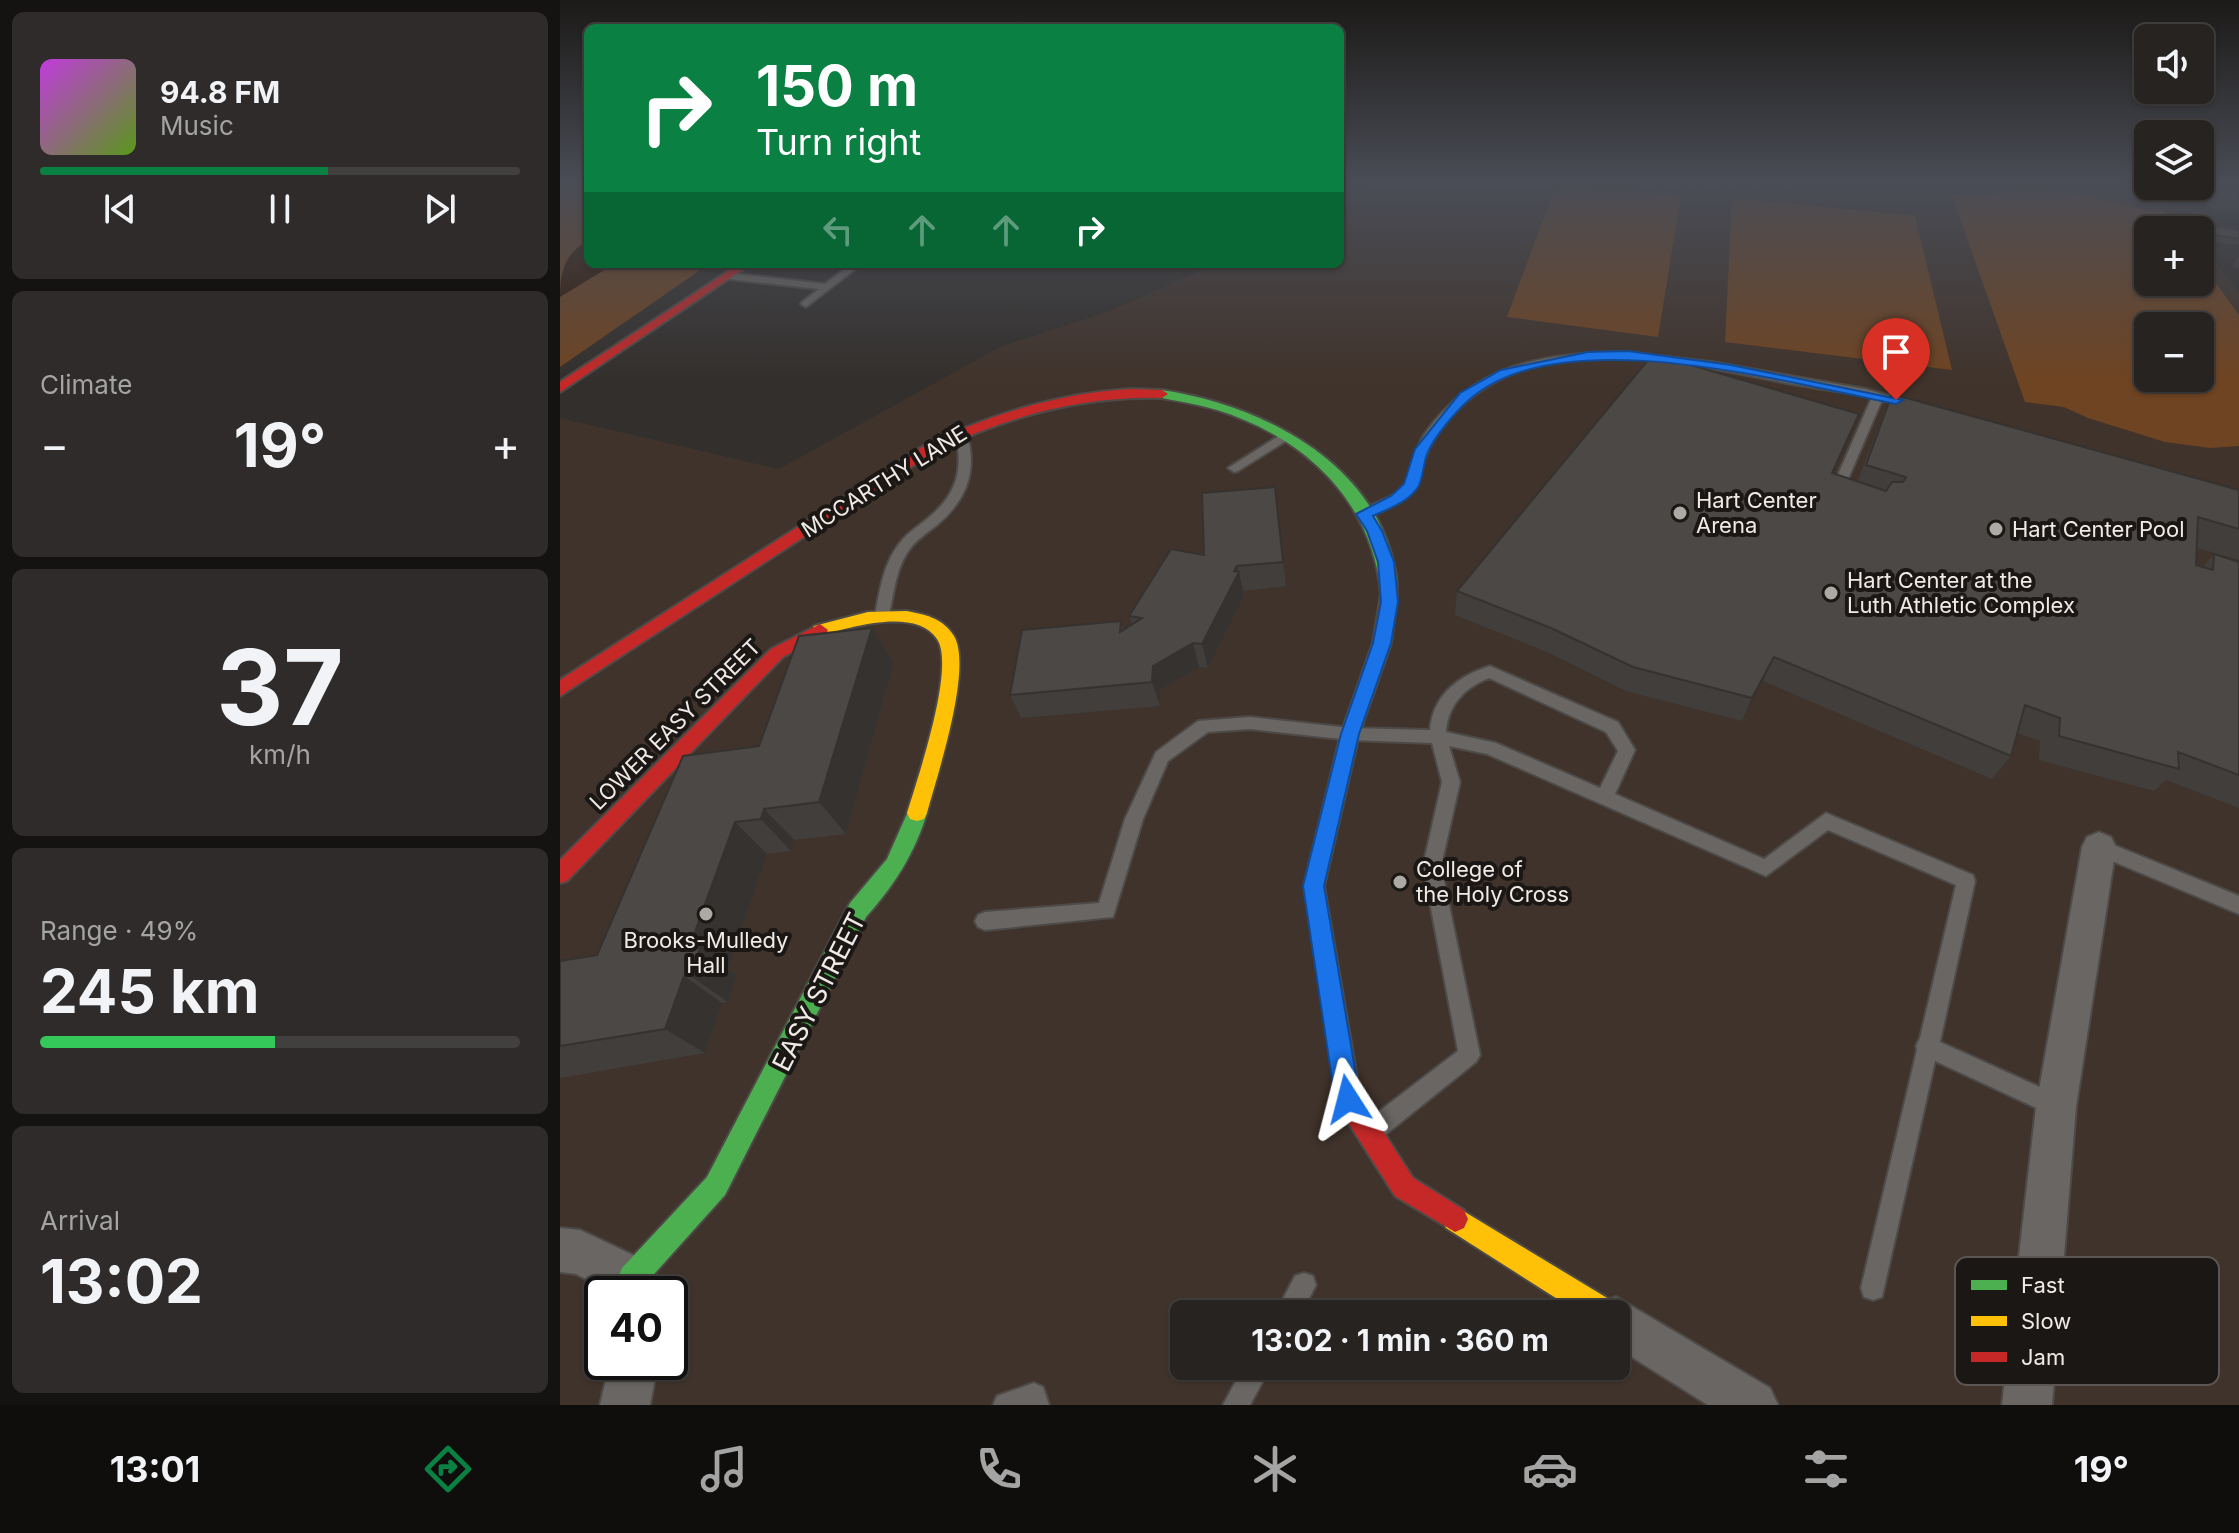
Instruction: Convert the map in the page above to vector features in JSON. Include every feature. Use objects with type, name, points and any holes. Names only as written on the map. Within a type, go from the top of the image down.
[{"type":"street","points":[[560,388],[740,268]]},
{"type":"street","name":"MCCARTHY LANE","points":[[560,689],[960,431],[1062,399],[1132,392],[1207,401],[1243,413],[1285,436],[1324,466],[1375,531],[1386,562],[1390,602],[1382,643],[1350,734],[1314,886],[1348,1099],[1404,1187],[1585,1300]]},
{"type":"street","name":"LOWER EASY STREET","points":[[560,874],[777,653],[815,631],[882,615]]},
{"type":"street","name":"EASY STREET","points":[[641,1276],[716,1186],[858,910],[890,876],[910,840],[946,703],[952,657],[947,638],[934,627],[911,617],[882,615]]},
{"type":"street","points":[[2041,1257],[2056,1107],[2099,847]]},
{"type":"street","points":[[560,1250],[580,1252],[617,1276]]},
{"type":"street","points":[[1630,1329],[1753,1405]]},
{"type":"street","points":[[625,1405],[630,1380]]},
{"type":"street","points":[[2027,1405],[2029,1385]]},
{"type":"lane","points":[[806,304],[852,268]]},
{"type":"lane","points":[[728,276],[827,287]]},
{"type":"lane","points":[[1364,514],[1396,499],[1411,486],[1422,449],[1465,396],[1505,373],[1532,366],[1588,356],[1628,355],[1731,368],[1920,406]]},
{"type":"lane","points":[[1836,493],[1878,396]]},
{"type":"lane","points":[[882,615],[891,574],[906,543],[944,512],[968,475],[969,456],[960,431]]},
{"type":"lane","points":[[1234,468],[1285,436]]},
{"type":"lane","points":[[1369,1132],[1469,1055],[1432,866],[1451,782],[1438,737],[1438,715],[1467,678],[1490,672],[1612,727],[1627,750],[1605,797]]},
{"type":"lane","points":[[985,921],[1106,911],[1134,819],[1162,757],[1204,726],[1250,723],[1350,734],[1438,737],[1490,748],[1766,868],[1826,821],[1966,881],[1873,1288]]},
{"type":"lane","points":[[2099,847],[2239,905]]},
{"type":"lane","points":[[1926,1046],[2056,1107]]},
{"type":"lane","points":[[1295,1300],[1304,1285]]},
{"type":"lane","points":[[1236,1405],[1250,1380]]},
{"type":"lane","points":[[1006,1405],[1034,1396],[1036,1405]]},
{"type":"shaded area","points":[[560,251],[584,251],[584,268],[703,268],[560,367]]},
{"type":"shaded area","points":[[574,251],[584,251],[584,268],[607,268],[560,297],[565,264]]},
{"type":"shaded area","name":"College of the Holy Cross","points":[[1344,251],[2134,251],[2134,296],[2214,296],[2214,260],[2239,292],[2239,1405],[560,1405],[560,418],[779,469],[1000,347],[1112,310],[1206,268],[1344,268]]},
{"type":"shaded area","points":[[1532,251],[1672,251],[1658,337],[1507,317]]},
{"type":"shaded area","points":[[1729,251],[1923,251],[1952,370],[1725,342]]},
{"type":"shaded area","points":[[1971,251],[2134,251],[2134,296],[2214,296],[2214,280],[2239,315],[2239,446],[2210,448],[2165,442],[2088,418],[2064,407],[2025,402]]},
{"type":"building","name":"Hart Center at the Luth Athletic Complex","points":[[1653,354],[1859,414],[1832,473],[1886,491],[1892,482],[1903,482],[1906,477],[1866,465],[1892,394],[2239,490],[2239,529],[2198,517],[2196,565],[2213,570],[2214,554],[2239,562],[2239,775],[2178,752],[2179,769],[2059,736],[2060,718],[2025,705],[2011,756],[1774,657],[1752,698],[1633,667],[1551,628],[1457,591]]},
{"type":"building","points":[[1275,487],[1283,562],[1237,566],[1234,571],[1239,572],[1202,644],[1193,643],[1153,666],[1152,682],[1010,695],[1022,630],[1121,621],[1120,632],[1142,618],[1129,616],[1171,549],[1204,555],[1202,493]]},
{"type":"building","points":[[872,628],[819,802],[764,809],[761,819],[735,822],[689,948],[700,947],[691,976],[684,976],[665,1029],[560,1046],[560,961],[597,955],[683,756],[759,746],[799,636]]},
{"type":"traffic: fast","points":[[1162,394],[1225,408],[1257,421],[1315,457],[1340,480],[1361,506],[1384,556],[1389,594]]},
{"type":"traffic: fast","points":[[634,1276],[716,1186],[858,910],[894,866],[917,813]]},
{"type":"traffic: slow","points":[[820,630],[868,618],[906,616],[937,627],[947,639],[951,653],[947,698],[917,813]]},
{"type":"traffic: slow","points":[[1455,1219],[1585,1300]]},
{"type":"traffic: jam","points":[[560,388],[740,268]]},
{"type":"traffic: jam","points":[[560,689],[932,447],[987,423],[1044,405],[1101,395],[1162,394]]},
{"type":"traffic: jam","points":[[1389,594],[1382,643],[1350,734],[1314,886],[1348,1099],[1404,1187],[1455,1219]]},
{"type":"traffic: jam","points":[[560,874],[777,653],[820,630]]},
{"type":"place","name":"Hart Center Arena","points":[[1680,513]]},
{"type":"place","name":"Hart Center Pool","points":[[1996,529]]},
{"type":"place","name":"Hart Center at the Luth Athletic Complex","points":[[1831,593]]},
{"type":"place","name":"College of the Holy Cross","points":[[1400,882]]},
{"type":"place","name":"Brooks-Mulledy Hall","points":[[706,914]]},
{"type":"route","points":[[1348,1099],[1314,886],[1350,734],[1382,643],[1390,602],[1386,562],[1375,531],[1364,514],[1396,499],[1411,486],[1422,449],[1465,396],[1505,373],[1532,366],[1588,356],[1628,355],[1731,368],[1896,400]]}]
